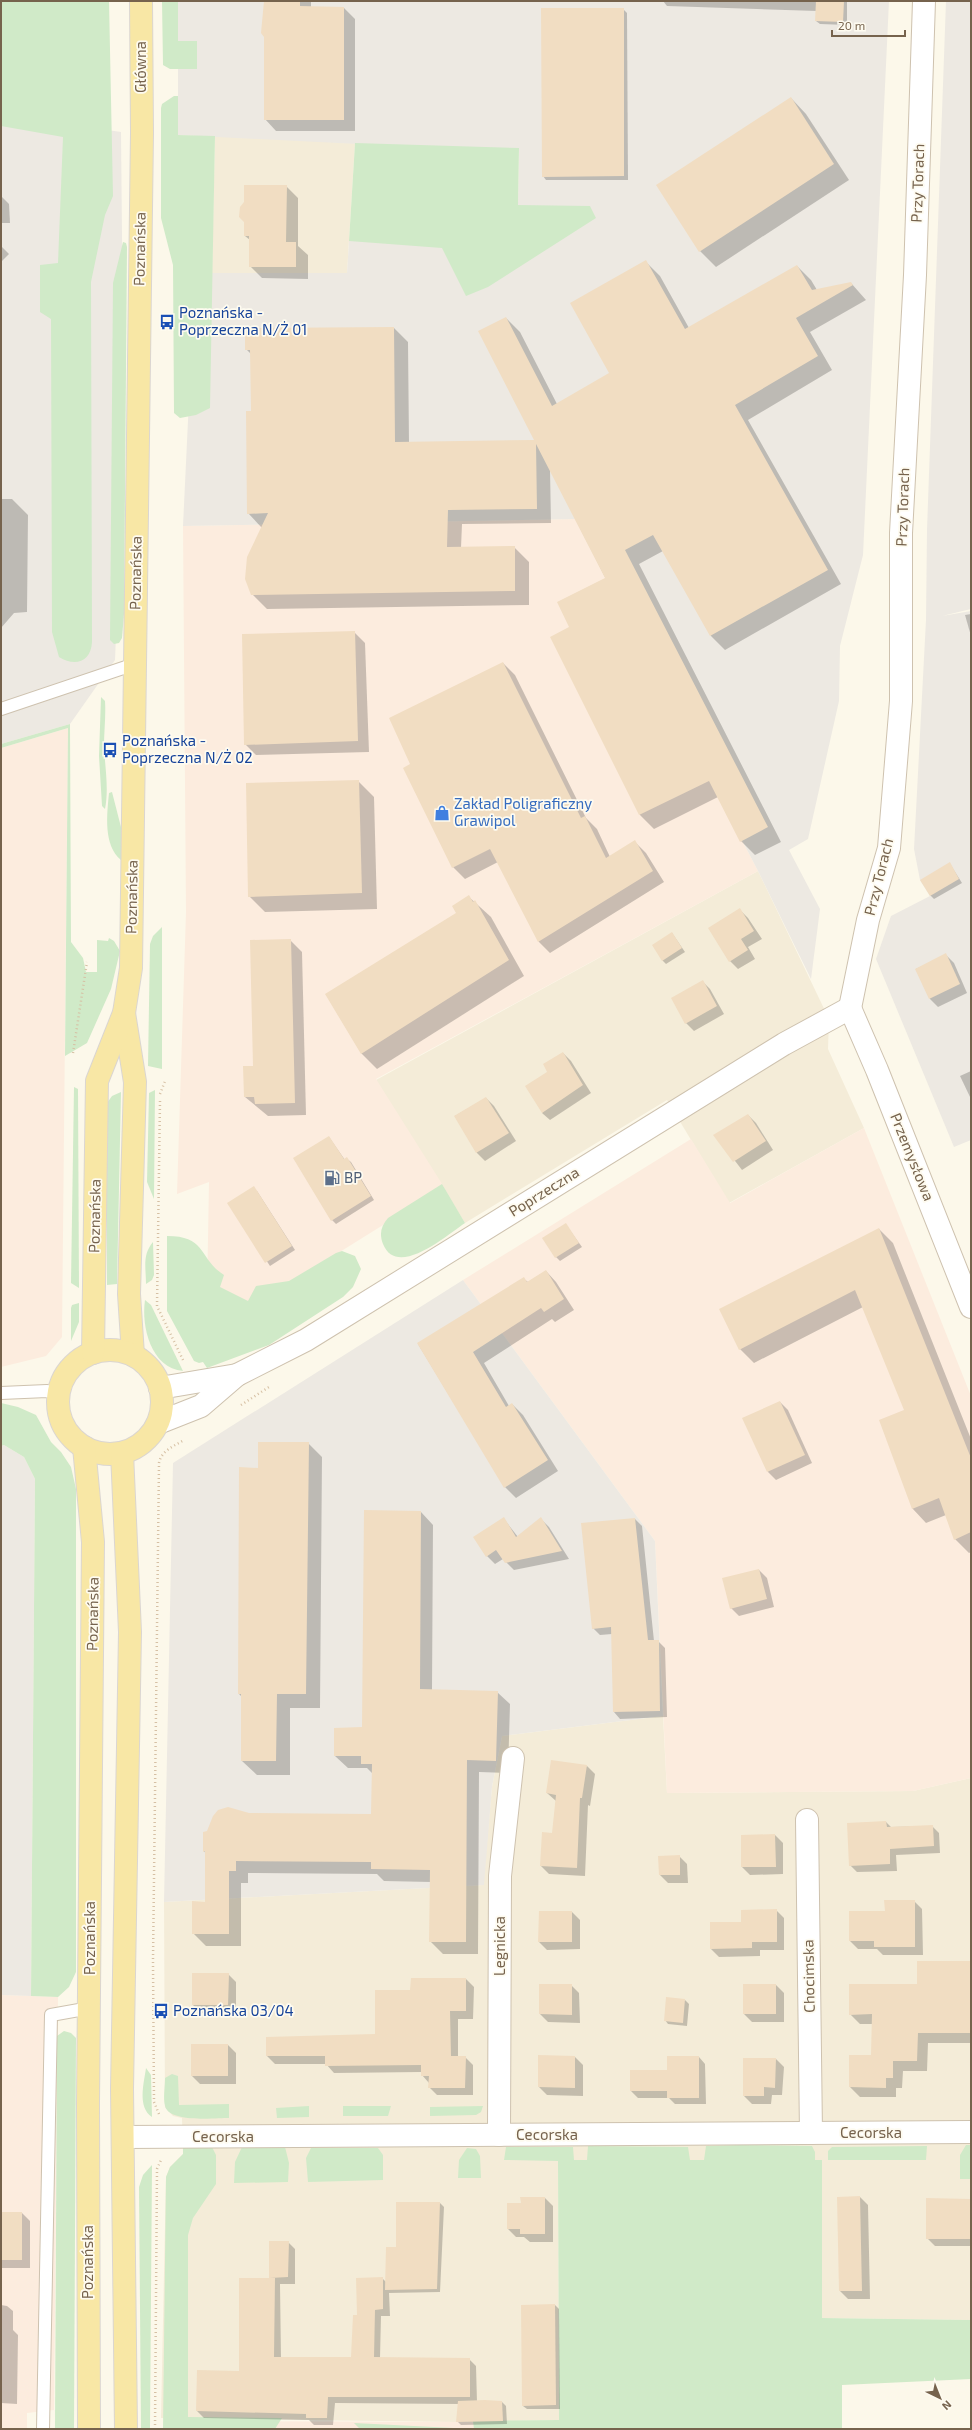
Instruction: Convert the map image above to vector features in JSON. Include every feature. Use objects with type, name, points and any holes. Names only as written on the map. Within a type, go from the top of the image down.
[{"type":"main road","name":"Główna","points":[[141,1],[142,133]]},
{"type":"main road","name":"Poznańska","points":[[93,1353],[97,1081],[124,1013],[131,968],[142,133]]},
{"type":"main road","name":"Poznańska","points":[[124,1013],[135,1082],[129,1294],[133,1355]]},
{"type":"main road","points":[[113,1350],[133,1355],[145,1363],[154,1374],[160,1388],[162,1406],[158,1423],[149,1437],[137,1447],[122,1453],[102,1454],[84,1447],[72,1438],[63,1425],[58,1410],[59,1394],[65,1376],[77,1362],[93,1353],[113,1350]]},
{"type":"main road","name":"Poznańska","points":[[84,1447],[94,1542],[90,2008],[89,2429]]},
{"type":"main road","points":[[122,1453],[130,1632],[122,2089],[124,2138],[126,2429]]},
{"type":"street","name":"Przy Torach","points":[[850,1008],[868,920],[889,848],[901,701],[901,533],[915,275],[924,1]]},
{"type":"street","name":"Przemysłowa","points":[[850,1008],[877,1070],[971,1307]]},
{"type":"street","name":"Poprzeczna","points":[[158,1423],[201,1406],[237,1376],[306,1340],[784,1044],[850,1008]]},
{"type":"street","name":"Poprzeczna","points":[[160,1388],[237,1376]]},
{"type":"street","name":"Legnicka","points":[[499,2135],[500,1876],[514,1758]]},
{"type":"street","name":"Chocimska","points":[[807,1820],[810,2133]]},
{"type":"street","name":"Cecorska","points":[[124,2138],[971,2132]]},
{"type":"lane","points":[[1,709],[135,664]]},
{"type":"lane","points":[[1,1393],[47,1391],[59,1394]]},
{"type":"lane","points":[[43,2429],[51,2015],[90,2008]]},
{"type":"path","points":[[73,1053],[87,962]]},
{"type":"path","points":[[165,1082],[160,1092],[157,1306],[187,1367]]},
{"type":"path","points":[[163,2119],[156,2111],[154,2102],[153,1961],[159,1463],[161,1457],[168,1449],[188,1437]]},
{"type":"path","points":[[155,2429],[157,2169],[163,2157]]},
{"type":"shaded area","points":[[178,1],[889,1],[863,555],[840,646],[839,701],[808,839],[789,850],[820,909],[811,979],[758,871],[575,519],[183,526],[195,273],[347,273],[349,241],[518,205],[519,149],[398,146],[178,135]]},
{"type":"shaded area","points":[[946,1],[971,1],[971,609],[942,616],[971,611],[971,1140],[954,1147],[876,959],[891,916],[930,896],[920,880],[914,849],[926,620],[927,530]]},
{"type":"shaded area","points":[[1,114],[121,132],[124,439],[115,660],[70,724],[1,744]]},
{"type":"shaded area","points":[[215,136],[355,143],[347,273],[212,273]]},
{"type":"shaded area","points":[[575,519],[758,871],[376,1079],[444,1187],[242,1313],[207,1295],[209,1182],[177,1194],[186,912],[183,526]]},
{"type":"shaded area","points":[[68,728],[62,1337],[46,1356],[1,1367],[1,748]]},
{"type":"shaded area","points":[[758,871],[829,1019],[828,1049],[864,1128],[729,1203],[667,1100],[465,1223],[376,1080]]},
{"type":"shaded area","points":[[864,1128],[971,1396],[971,1778],[913,1791],[667,1793],[655,1541],[463,1280],[691,1139],[730,1203]]},
{"type":"shaded area","points":[[463,1280],[655,1541],[663,1716],[502,1736],[492,1787],[484,1885],[164,1902],[173,1463]]},
{"type":"shaded area","points":[[4,1445],[24,1457],[35,1479],[31,1996],[1,1995],[1,1446]]},
{"type":"shaded area","points":[[663,1716],[667,1793],[913,1791],[971,1778],[971,2320],[822,2318],[558,2160],[559,2420],[456,2422],[161,2418],[166,2177],[170,2167],[183,2154],[182,2118],[173,2116],[165,2107],[164,1902],[483,1885],[492,1787],[502,1736]]},
{"type":"shaded area","points":[[1,1995],[58,1997],[54,2410],[27,2413],[27,2429],[1,2429]]},
{"type":"shaded area","points":[[183,2421],[456,2422],[554,2424],[554,2429],[183,2429]]},
{"type":"green space","points":[[1,1],[109,1],[113,196],[105,215],[91,282],[92,642],[89,654],[81,661],[76,662],[71,662],[59,657],[52,632],[51,319],[40,312],[40,265],[58,263],[63,137],[1,126]]},
{"type":"green space","points":[[162,1],[178,1],[178,41],[197,41],[197,69],[170,69],[163,65]]},
{"type":"green space","points":[[174,96],[178,96],[178,135],[215,136],[210,408],[196,415],[180,418],[174,413],[173,265],[161,218],[161,108],[162,104]]},
{"type":"green space","points":[[355,143],[519,148],[518,205],[590,206],[596,218],[488,287],[466,296],[442,248],[349,241]]},
{"type":"green space","points":[[123,242],[126,243],[127,247],[124,614],[122,638],[119,643],[114,644],[110,640],[113,283]]},
{"type":"green space","points":[[101,697],[105,701],[104,747],[107,786],[105,809],[102,806],[99,756]]},
{"type":"green space","points":[[70,724],[71,942],[83,958],[86,972],[97,972],[97,940],[108,941],[109,938],[114,941],[120,951],[111,989],[87,1043],[65,1056],[68,728],[1,748],[1,744]]},
{"type":"green space","points":[[112,792],[122,831],[121,860],[115,854],[109,838],[107,819],[109,793]]},
{"type":"green space","points":[[162,927],[162,1069],[148,1066],[150,944],[153,936]]},
{"type":"green space","points":[[74,1087],[78,1089],[79,1288],[71,1283]]},
{"type":"green space","points":[[155,1090],[154,1199],[147,1182],[149,1093]]},
{"type":"green space","points":[[121,1092],[117,1284],[107,1285],[107,1103],[112,1096]]},
{"type":"green space","points":[[442,1184],[465,1223],[435,1244],[410,1256],[399,1257],[390,1254],[383,1244],[381,1237],[382,1227],[388,1218]]},
{"type":"green space","points":[[167,1236],[180,1237],[196,1244],[210,1262],[224,1275],[220,1287],[248,1301],[256,1286],[289,1281],[336,1253],[342,1251],[355,1256],[361,1269],[353,1287],[343,1297],[269,1345],[207,1368],[203,1362],[199,1363],[194,1361],[167,1311]]},
{"type":"green space","points":[[153,1242],[154,1275],[152,1280],[146,1284],[146,1257],[147,1252]]},
{"type":"green space","points":[[145,1300],[151,1305],[183,1371],[172,1368],[163,1362],[150,1344],[145,1322]]},
{"type":"green space","points":[[79,1303],[79,1322],[71,1341],[71,1308],[72,1305]]},
{"type":"green space","points":[[1,1403],[18,1407],[36,1415],[51,1442],[61,1452],[71,1467],[76,1489],[76,1972],[69,1987],[58,1997],[31,1996],[35,1479],[24,1457],[4,1445],[1,1446]]},
{"type":"green space","points":[[64,2031],[71,2033],[76,2038],[74,2429],[55,2429],[57,2036]]},
{"type":"green space","points":[[146,2068],[151,2075],[152,2117],[147,2113],[143,2101],[143,2087]]},
{"type":"green space","points":[[172,2074],[178,2076],[179,2105],[229,2104],[229,2118],[204,2119],[183,2117],[168,2111],[164,2103],[165,2078]]},
{"type":"green space","points":[[309,2106],[309,2117],[277,2118],[276,2108]]},
{"type":"green space","points":[[343,2106],[391,2106],[388,2116],[343,2116]]},
{"type":"green space","points":[[483,2106],[481,2112],[476,2115],[430,2116],[430,2107]]},
{"type":"green space","points":[[966,2145],[971,2145],[971,2179],[960,2179],[960,2155]]},
{"type":"green space","points":[[588,2146],[688,2147],[690,2160],[704,2160],[706,2146],[812,2146],[815,2152],[815,2160],[822,2160],[822,2318],[971,2320],[971,2379],[842,2385],[842,2429],[474,2429],[473,2421],[559,2420],[558,2161],[504,2160],[506,2147],[573,2147],[574,2160],[587,2160]]},
{"type":"green space","points":[[927,2146],[926,2160],[828,2160],[828,2151],[832,2147]]},
{"type":"green space","points":[[212,2147],[216,2155],[216,2184],[193,2218],[188,2235],[188,2417],[282,2418],[275,2429],[163,2429],[166,2177],[170,2167],[183,2154],[183,2148]]},
{"type":"green space","points":[[242,2147],[285,2147],[289,2163],[288,2182],[234,2183],[235,2162]]},
{"type":"green space","points":[[311,2148],[378,2148],[383,2155],[383,2180],[308,2182],[306,2158]]},
{"type":"green space","points":[[467,2148],[476,2149],[480,2156],[481,2178],[458,2178],[459,2160]]},
{"type":"green space","points":[[152,2165],[150,2429],[141,2429],[139,2187],[143,2175]]},
{"type":"green space","points":[[354,2423],[474,2429],[360,2429]]},
{"type":"building","points":[[264,1],[300,1],[300,6],[344,7],[344,120],[264,120],[264,37],[261,33]]},
{"type":"building","points":[[816,1],[844,1],[843,22],[815,21]]},
{"type":"building","points":[[541,8],[624,8],[624,176],[542,177]]},
{"type":"building","points":[[791,97],[834,164],[699,252],[656,185]]},
{"type":"building","points":[[244,185],[287,185],[286,242],[296,242],[296,267],[249,267],[249,236],[244,236],[244,222],[239,217],[240,207],[244,202]]},
{"type":"building","points":[[646,260],[685,329],[797,265],[812,290],[851,282],[853,285],[796,318],[818,356],[735,405],[828,570],[710,636],[653,535],[625,550],[768,827],[740,842],[709,781],[639,815],[550,637],[569,627],[557,602],[605,578],[536,444],[537,509],[448,510],[447,547],[515,546],[515,591],[251,595],[245,579],[247,557],[268,513],[247,514],[246,411],[251,411],[250,350],[245,350],[245,328],[394,327],[395,442],[534,440],[478,331],[506,317],[552,406],[609,373],[570,303]]},
{"type":"building","points":[[355,631],[358,741],[244,745],[242,634]]},
{"type":"building","points":[[503,662],[581,818],[585,816],[606,858],[635,840],[653,871],[538,942],[490,849],[452,868],[403,768],[410,764],[389,718]]},
{"type":"building","points":[[359,780],[362,893],[248,897],[246,783]]},
{"type":"building","points":[[950,862],[959,879],[930,896],[920,880]]},
{"type":"building","points":[[469,895],[473,902],[475,900],[509,960],[361,1054],[325,994],[456,913],[452,906]]},
{"type":"building","points":[[740,908],[754,931],[741,939],[748,950],[729,962],[708,928]]},
{"type":"building","points":[[672,932],[682,948],[662,961],[652,945]]},
{"type":"building","points":[[291,939],[295,1103],[255,1104],[254,1097],[244,1097],[243,1066],[253,1066],[250,940]]},
{"type":"building","points":[[946,953],[960,984],[929,999],[915,969]]},
{"type":"building","points":[[703,980],[717,1006],[685,1024],[671,998]]},
{"type":"building","points":[[563,1052],[583,1085],[542,1113],[525,1086],[547,1072],[543,1064]]},
{"type":"building","points":[[486,1097],[509,1133],[476,1153],[454,1116]]},
{"type":"building","points":[[748,1114],[766,1141],[733,1162],[713,1135]]},
{"type":"building","name":"BP","points":[[329,1136],[344,1159],[347,1157],[371,1196],[331,1221],[293,1158]]},
{"type":"building","points":[[254,1186],[292,1246],[265,1263],[227,1203]]},
{"type":"building","points":[[566,1223],[579,1243],[555,1258],[542,1238]]},
{"type":"building","points":[[879,1228],[971,1458],[971,1532],[954,1540],[939,1498],[912,1509],[879,1420],[904,1410],[855,1290],[739,1350],[719,1309]]},
{"type":"building","points":[[546,1270],[564,1299],[544,1312],[541,1308],[473,1352],[506,1407],[512,1403],[548,1460],[504,1488],[417,1343],[524,1277],[527,1282]]},
{"type":"building","points":[[780,1401],[805,1455],[767,1472],[742,1418]]},
{"type":"building","points":[[258,1442],[309,1442],[306,1694],[277,1694],[276,1761],[241,1761],[241,1694],[238,1694],[239,1467],[258,1468]]},
{"type":"building","points":[[364,1510],[421,1511],[420,1689],[498,1691],[496,1761],[467,1760],[466,1942],[429,1942],[430,1870],[371,1869],[371,1862],[236,1861],[236,1871],[229,1871],[229,1934],[192,1934],[192,1901],[205,1902],[205,1851],[203,1852],[203,1832],[207,1831],[213,1816],[218,1810],[228,1807],[249,1813],[371,1814],[372,1764],[361,1764],[361,1756],[334,1756],[334,1728],[362,1727]]},
{"type":"building","points":[[504,1517],[516,1537],[541,1517],[562,1551],[505,1563],[496,1550],[486,1557],[473,1537]]},
{"type":"building","points":[[635,1518],[648,1640],[659,1640],[660,1711],[613,1712],[611,1627],[592,1629],[581,1523]]},
{"type":"building","points":[[759,1569],[767,1599],[730,1609],[722,1578]]},
{"type":"building","points":[[551,1760],[587,1765],[582,1798],[580,1798],[577,1868],[540,1866],[542,1832],[552,1833],[556,1795],[546,1793]]},
{"type":"building","points":[[886,1821],[887,1827],[933,1825],[934,1846],[890,1849],[890,1864],[849,1866],[847,1823]]},
{"type":"building","points":[[775,1834],[776,1867],[741,1867],[741,1835]]},
{"type":"building","points":[[680,1855],[680,1875],[659,1875],[658,1856]]},
{"type":"building","points":[[884,1900],[915,1900],[915,1947],[874,1947],[874,1941],[849,1941],[849,1911],[885,1911]]},
{"type":"building","points":[[777,1909],[777,1942],[752,1942],[752,1948],[710,1949],[710,1922],[741,1922],[741,1910]]},
{"type":"building","points":[[539,1911],[572,1911],[572,1942],[538,1942]]},
{"type":"building","points":[[917,1961],[971,1961],[971,2033],[918,2033],[917,2061],[893,2061],[893,2078],[886,2078],[886,2088],[849,2087],[849,2055],[871,2055],[872,2014],[849,2015],[849,1984],[917,1984]]},
{"type":"building","points":[[192,1973],[229,1973],[228,2005],[192,2005]]},
{"type":"building","points":[[411,1978],[466,1978],[466,2011],[450,2011],[451,2056],[466,2056],[465,2088],[428,2088],[429,2076],[421,2076],[421,2065],[325,2066],[325,2056],[266,2056],[266,2037],[375,2034],[375,1990],[410,1990]]},
{"type":"building","points":[[539,1984],[572,1984],[572,2015],[539,2014]]},
{"type":"building","points":[[743,1984],[776,1984],[776,2014],[743,2014]]},
{"type":"building","points":[[666,1997],[685,1999],[683,2023],[664,2021]]},
{"type":"building","points":[[191,2044],[228,2044],[228,2076],[191,2076]]},
{"type":"building","points":[[538,2055],[575,2056],[575,2088],[538,2087]]},
{"type":"building","points":[[667,2056],[699,2056],[699,2098],[667,2098],[667,2091],[630,2091],[630,2070],[667,2070]]},
{"type":"building","points":[[743,2058],[776,2058],[775,2088],[764,2087],[764,2096],[743,2096]]},
{"type":"building","points":[[860,2196],[862,2291],[839,2291],[837,2197]]},
{"type":"building","points":[[520,2197],[545,2197],[545,2234],[520,2234],[520,2229],[507,2229],[507,2203],[521,2203]]},
{"type":"building","points":[[926,2198],[971,2199],[971,2239],[926,2239]]},
{"type":"building","points":[[396,2202],[440,2202],[437,2289],[385,2290],[386,2247],[396,2247]]},
{"type":"building","points":[[1,2212],[22,2212],[22,2260],[1,2260]]},
{"type":"building","points":[[269,2241],[289,2241],[288,2277],[270,2278],[275,2278],[274,2357],[351,2357],[353,2315],[357,2315],[356,2278],[383,2277],[383,2309],[375,2310],[374,2357],[470,2358],[470,2397],[328,2397],[327,2418],[306,2418],[306,2414],[196,2411],[197,2370],[239,2371],[239,2278],[269,2278]]},
{"type":"building","points":[[555,2304],[556,2405],[522,2406],[521,2305]]},
{"type":"building","points":[[458,2401],[502,2401],[503,2421],[456,2422]]},
{"type":"place","name":"Poznańska - Poprzeczna N/Ż 01","points":[[167,322]]},
{"type":"place","name":"Poznańska - Poprzeczna N/Ż 02","points":[[110,750]]},
{"type":"place","name":"Zakład Poligraficzny Grawipol","points":[[442,813]]},
{"type":"place","name":"BP","points":[[332,1178]]},
{"type":"place","name":"Poznańska 03/04","points":[[161,2011]]}]
